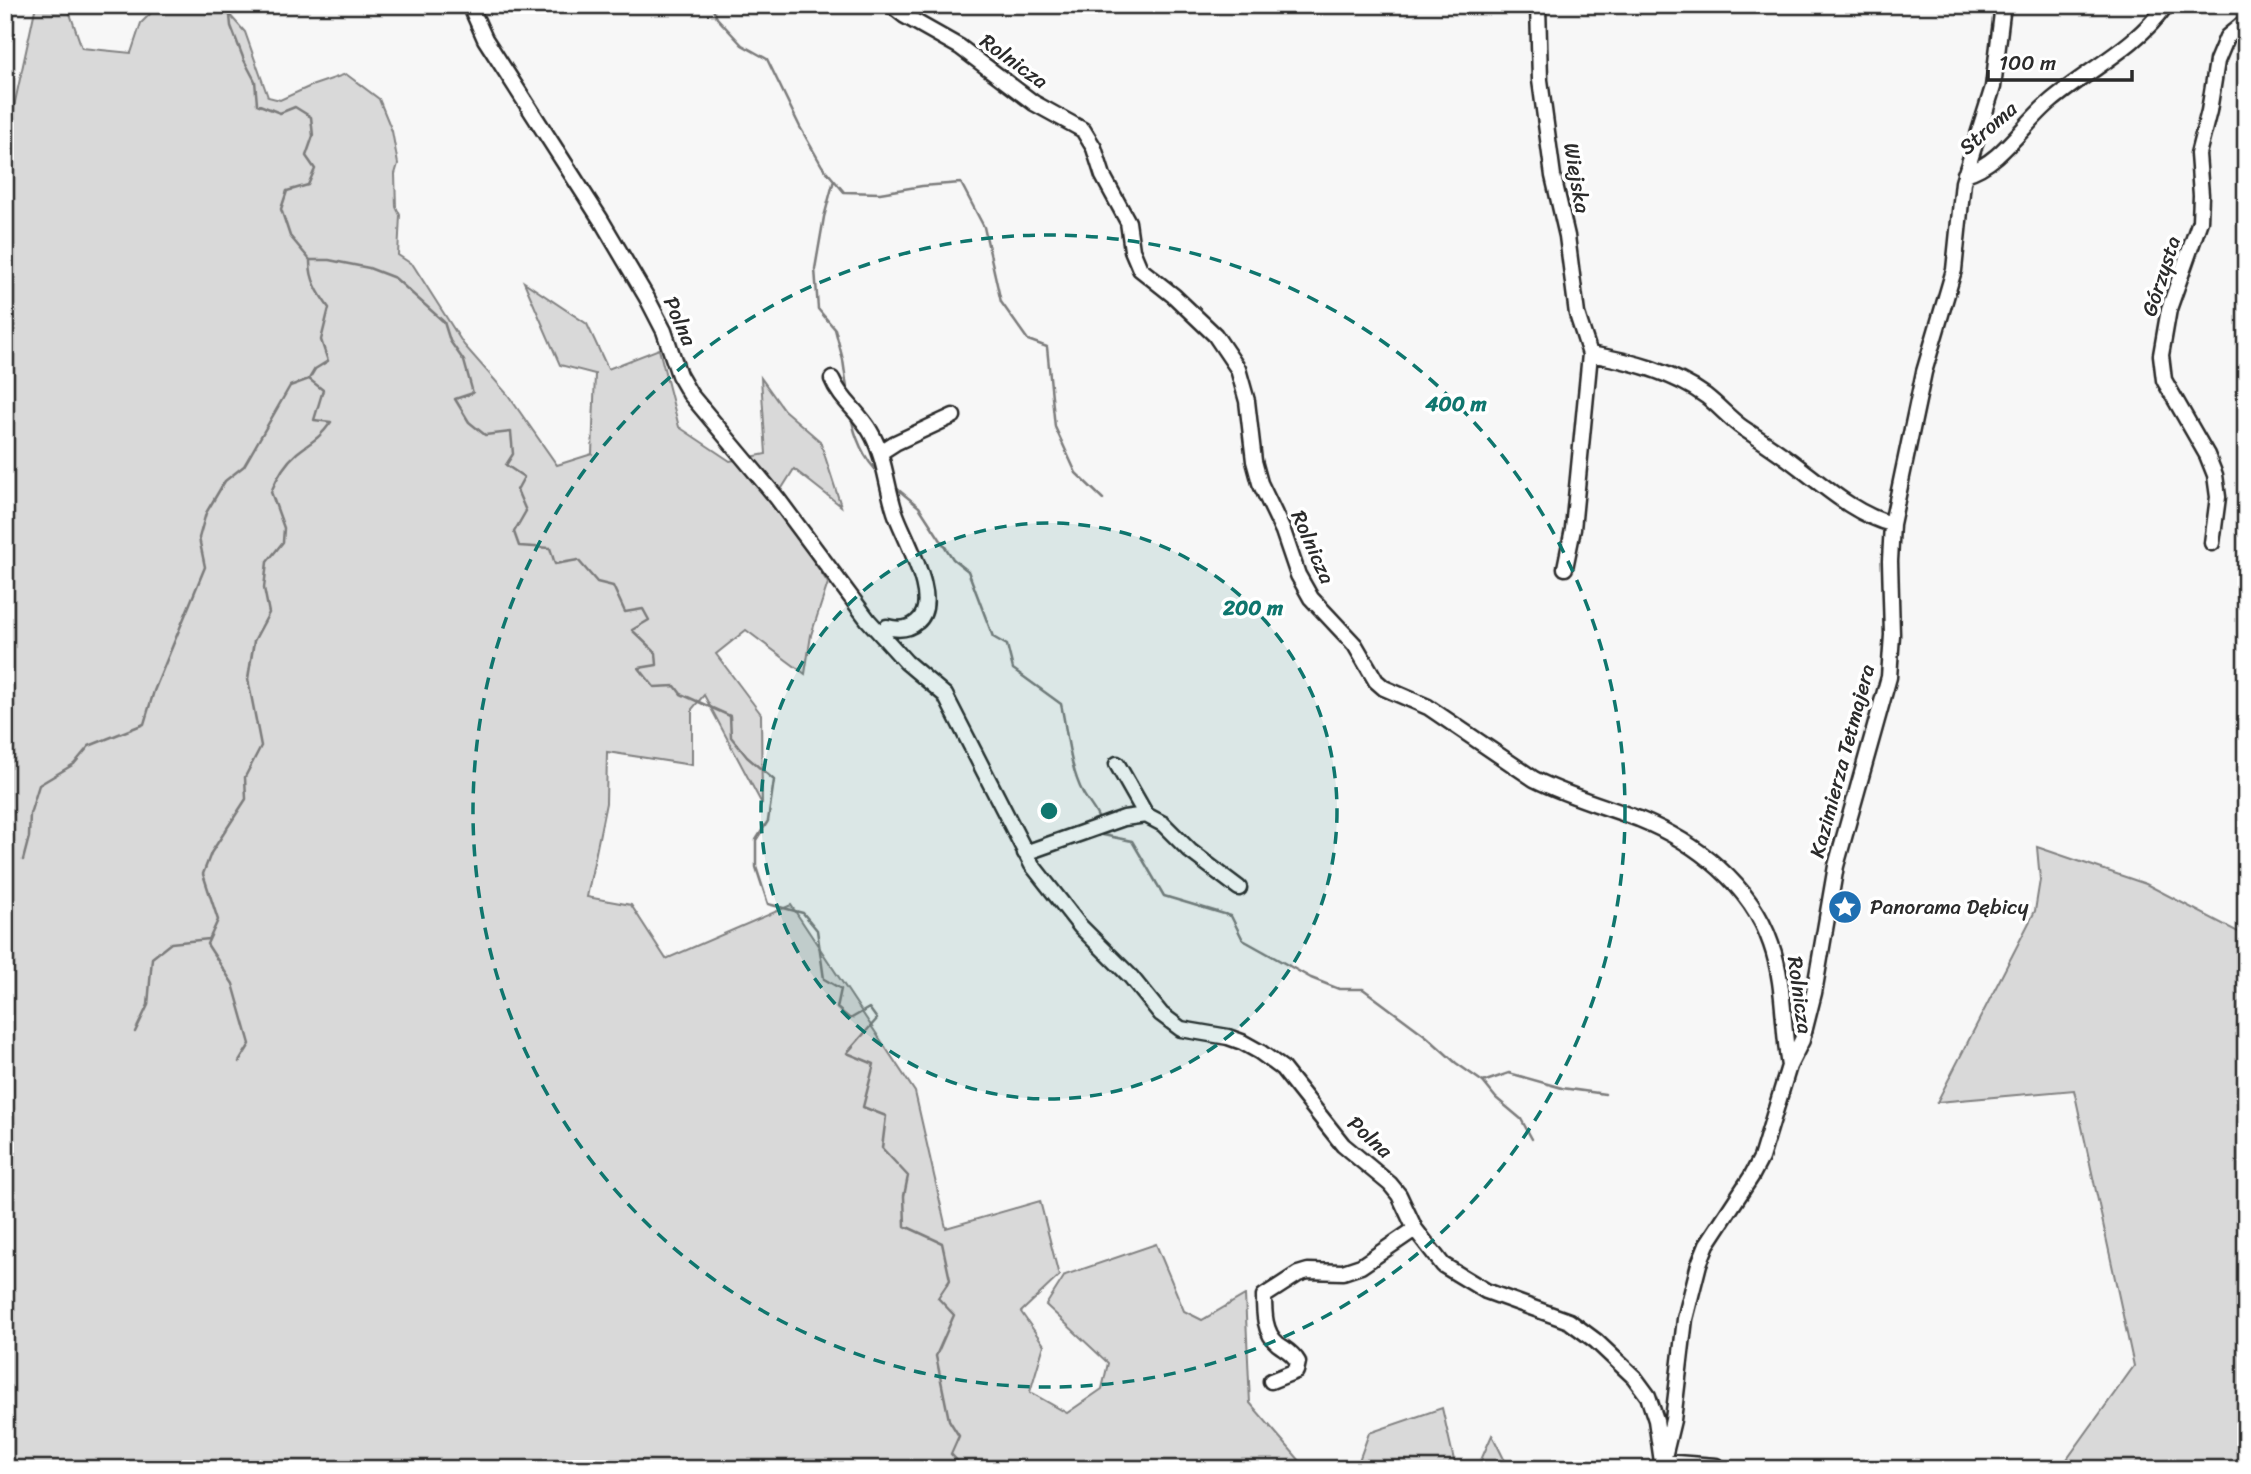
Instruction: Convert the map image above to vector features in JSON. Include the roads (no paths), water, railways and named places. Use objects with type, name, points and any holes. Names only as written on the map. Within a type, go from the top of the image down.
[{"type":"street","name":"Polna","points":[[470,5],[485,39],[601,220],[647,298],[664,331],[684,385],[785,507],[881,634],[906,662],[938,688],[951,704],[1025,853],[1080,926],[1131,977],[1161,1014],[1181,1029],[1242,1042],[1282,1068],[1343,1145],[1390,1184],[1399,1195],[1415,1229],[1434,1255],[1461,1277],[1486,1291],[1569,1321],[1612,1355],[1648,1396],[1656,1420],[1662,1466]]},
{"type":"street","name":"Rolnicza","points":[[891,5],[905,16],[960,47],[1034,103],[1083,130],[1089,138],[1108,186],[1128,222],[1132,250],[1140,269],[1207,326],[1238,369],[1247,401],[1254,461],[1298,575],[1311,598],[1355,645],[1376,681],[1384,688],[1428,706],[1552,789],[1662,830],[1715,865],[1737,885],[1758,916],[1771,944],[1782,995],[1785,1042],[1790,1066]]},
{"type":"street","name":"Wiejska","points":[[1538,5],[1540,80],[1553,176],[1567,236],[1577,314],[1590,354],[1573,529],[1565,568]]},
{"type":"street","name":"Kazimierza Tetmajera","points":[[1662,1466],[1673,1420],[1685,1319],[1699,1264],[1707,1244],[1751,1177],[1760,1158],[1790,1066],[1802,1040],[1810,1012],[1836,866],[1889,677],[1892,635],[1892,524],[1924,372],[1954,270],[1965,174],[1993,87],[2003,5]]},
{"type":"street","name":"Stroma","points":[[1965,174],[1988,161],[2053,99],[2144,32],[2166,5]]},
{"type":"street","name":"Górzysta","points":[[2212,543],[2218,497],[2215,475],[2207,455],[2164,380],[2161,355],[2172,299],[2200,220],[2198,154],[2209,111],[2219,51],[2227,37],[2246,21]]},
{"type":"street","points":[[1590,354],[1633,363],[1697,390],[1741,427],[1832,492],[1870,515],[1892,524]]},
{"type":"street","points":[[832,379],[869,428],[881,452],[888,490],[914,556],[926,599],[920,620],[912,626],[898,630],[887,627],[881,634]]},
{"type":"street","points":[[881,452],[953,416]]},
{"type":"street","points":[[1117,764],[1146,814],[1163,824],[1190,851],[1239,888]]},
{"type":"street","points":[[1025,853],[1124,818],[1146,814]]},
{"type":"street","points":[[1271,1381],[1296,1371],[1298,1362],[1291,1351],[1276,1343],[1266,1327],[1264,1296],[1297,1274],[1308,1271],[1343,1272],[1361,1266],[1415,1229]]},
{"type":"street","points":[[1662,1466],[1716,1466],[1722,1469]]},
{"type":"waterway","points":[[229,5],[231,26],[255,81],[257,104],[280,113],[295,107],[311,117],[313,136],[306,156],[315,169],[308,185],[287,191],[281,209],[290,236],[310,260],[329,260],[369,268],[395,278],[444,322],[450,341],[464,361],[473,393],[455,399],[469,422],[485,435],[511,432],[513,454],[506,465],[524,477],[517,490],[526,511],[514,532],[519,546],[550,548],[555,564],[578,560],[597,582],[613,586],[625,612],[643,609],[649,620],[632,630],[656,653],[657,665],[639,668],[654,687],[675,686],[681,694],[730,716],[731,737],[747,757],[774,780],[768,821],[756,840],[756,867],[768,904],[803,913],[817,930],[824,979],[841,989],[837,1008],[850,1019],[869,1008],[877,1019],[847,1053],[874,1064],[863,1107],[886,1116],[882,1148],[908,1176],[904,1196],[905,1226],[942,1243],[950,1280],[938,1298],[954,1315],[936,1356],[949,1420],[959,1436],[951,1454],[965,1469]]},
{"type":"waterway","points":[[711,5],[717,18],[742,45],[767,59],[822,166],[844,192],[880,193],[961,183],[984,227],[1001,302],[1028,340],[1047,347],[1055,427],[1076,473],[1103,499]]},
{"type":"waterway","points":[[834,180],[815,269],[818,309],[835,329],[848,395]]},
{"type":"waterway","points":[[239,1062],[250,1044],[233,984],[207,944],[218,920],[203,874],[211,853],[246,799],[245,777],[261,746],[248,679],[254,641],[269,613],[264,588],[267,562],[283,542],[284,528],[271,492],[288,462],[331,422],[314,420],[323,390],[309,379],[315,369],[328,361],[321,340],[329,308],[315,286],[310,261]]},
{"type":"waterway","points":[[23,860],[29,837],[30,814],[39,785],[74,764],[89,746],[144,724],[154,691],[205,567],[199,538],[206,513],[225,481],[244,466],[290,386],[309,379]]},
{"type":"waterway","points":[[851,415],[861,447],[880,474]]},
{"type":"waterway","points":[[895,487],[919,507],[953,559],[968,571],[993,637],[1007,645],[1013,669],[1061,704],[1075,773],[1100,822]]},
{"type":"waterway","points":[[1102,832],[1103,835],[1132,841],[1164,896],[1231,916],[1243,940],[1311,978],[1339,989],[1363,989],[1483,1082],[1509,1073],[1562,1088],[1605,1094]]},
{"type":"waterway","points":[[135,1032],[148,1005],[152,958],[171,943],[209,939]]},
{"type":"waterway","points":[[1483,1082],[1496,1098],[1521,1119],[1532,1139]]},
{"type":"place","name":"Panorama Dębicy","points":[[1845,907]]}]
